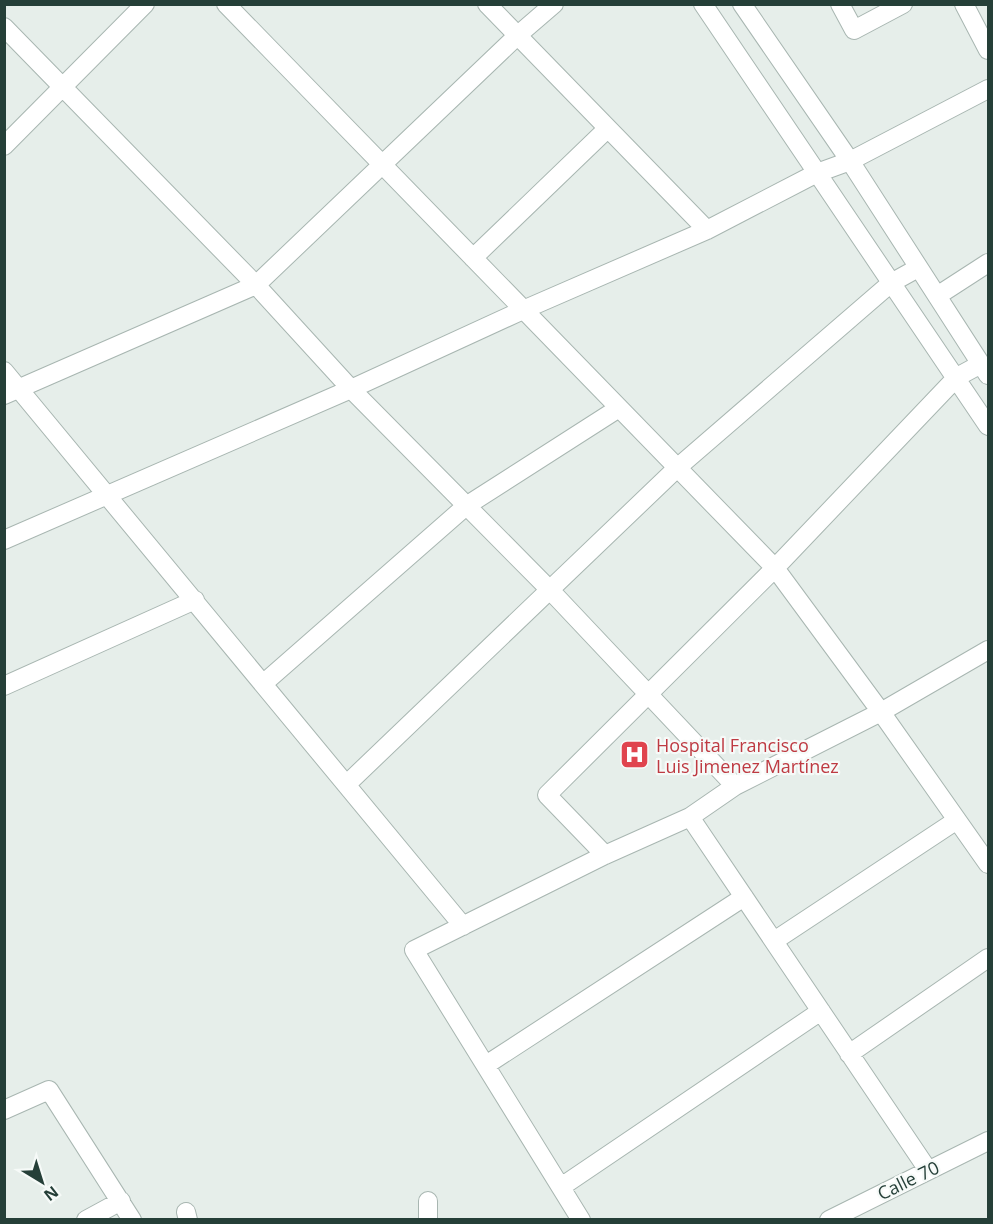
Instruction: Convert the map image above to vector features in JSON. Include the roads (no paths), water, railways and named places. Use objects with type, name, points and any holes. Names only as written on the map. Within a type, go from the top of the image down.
[{"type":"street","points":[[4,146],[145,4]]},
{"type":"street","points":[[226,4],[775,568],[881,712],[988,864]]},
{"type":"street","points":[[487,4],[707,230]]},
{"type":"street","points":[[12,392],[256,285],[518,35],[554,4]]},
{"type":"street","points":[[703,4],[988,426]]},
{"type":"street","points":[[604,855],[547,795],[775,568],[957,377],[985,370],[850,161],[742,4]]},
{"type":"street","points":[[840,4],[854,30],[903,4]]},
{"type":"street","points":[[964,4],[988,50]]},
{"type":"street","points":[[4,27],[256,285],[351,389],[549,589],[735,786]]},
{"type":"street","points":[[7,534],[107,494],[351,389],[523,310],[707,230],[817,173],[850,161],[988,89]]},
{"type":"street","points":[[473,258],[607,129]]},
{"type":"street","points":[[937,296],[988,263]]},
{"type":"street","points":[[347,784],[677,468],[891,283],[918,268]]},
{"type":"street","points":[[4,371],[12,392],[107,494],[463,926]]},
{"type":"street","points":[[264,683],[466,506],[619,408]]},
{"type":"street","points":[[4,686],[195,600]]},
{"type":"street","points":[[581,1220],[414,950],[604,855],[690,817],[735,786],[881,712],[988,650]]},
{"type":"street","points":[[690,817],[928,1170]]},
{"type":"street","points":[[774,941],[957,820]]},
{"type":"street","points":[[486,1065],[744,897]]},
{"type":"street","points":[[849,1054],[988,958]]},
{"type":"street","points":[[561,1187],[820,1011]]},
{"type":"street","points":[[7,1105],[49,1090],[132,1220]]},
{"type":"street","name":"Calle 70","points":[[829,1220],[988,1141]]},
{"type":"street","points":[[86,1220],[120,1201]]},
{"type":"street","points":[[428,1201],[428,1220]]},
{"type":"place","name":"Hospital Francisco Luis Jimenez Martínez","points":[[635,755]]}]
